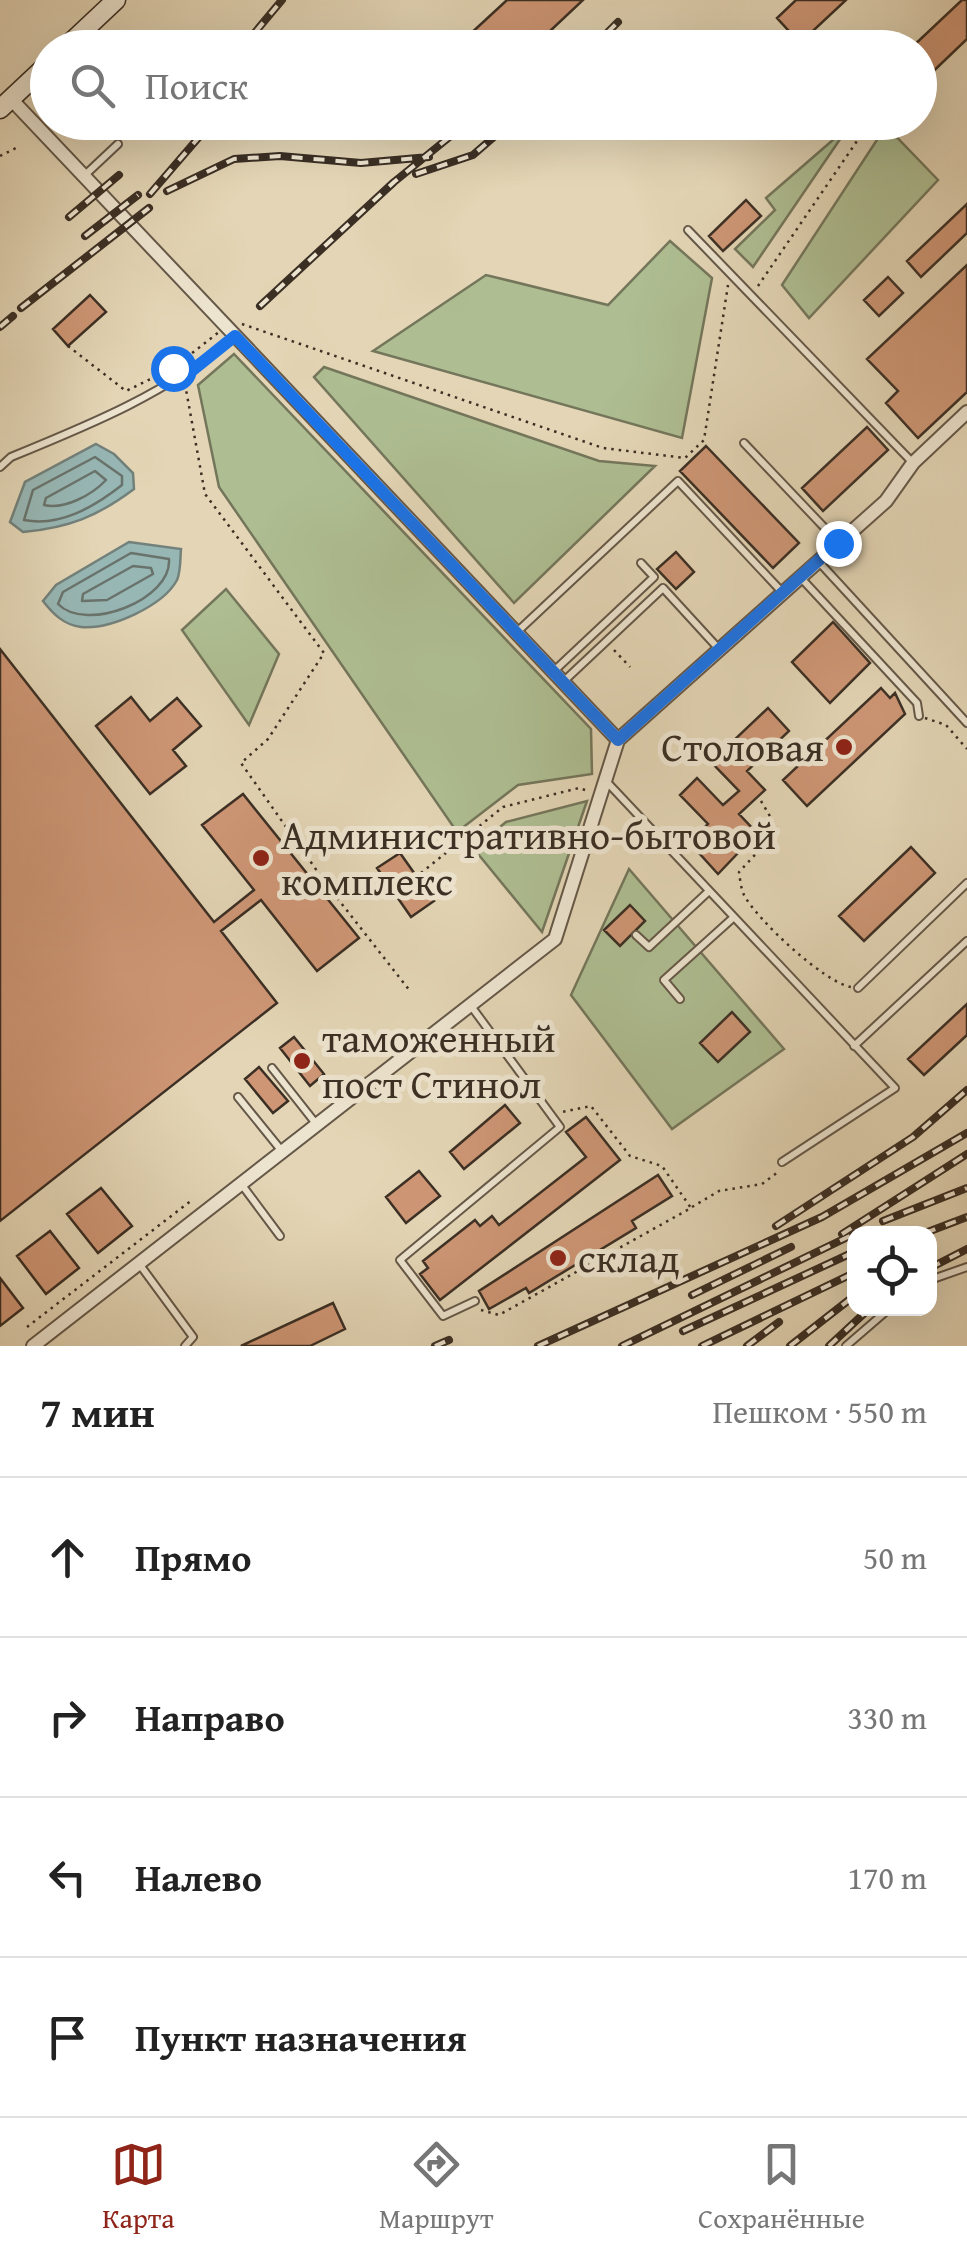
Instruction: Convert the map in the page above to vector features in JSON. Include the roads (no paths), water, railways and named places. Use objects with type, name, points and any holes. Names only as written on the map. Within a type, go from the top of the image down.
[{"type":"main road","points":[[84,30],[116,0]]},
{"type":"main road","points":[[5,104],[30,84]]},
{"type":"street","points":[[5,104],[30,127]]},
{"type":"street","points":[[44,140],[237,330],[618,740]]},
{"type":"street","points":[[33,1346],[556,939],[618,740],[886,501],[913,464],[967,412]]},
{"type":"lane","points":[[84,176],[118,144]]},
{"type":"lane","points":[[688,230],[913,464]]},
{"type":"lane","points":[[0,467],[11,457],[127,410],[184,377],[237,330]]},
{"type":"lane","points":[[744,443],[838,543]]},
{"type":"lane","points":[[516,633],[678,481],[783,592]]},
{"type":"lane","points":[[818,561],[967,723]]},
{"type":"lane","points":[[558,677],[654,577],[641,564]]},
{"type":"lane","points":[[800,578],[917,702],[919,716]]},
{"type":"lane","points":[[558,677],[606,641],[663,588],[719,650]]},
{"type":"lane","points":[[606,780],[895,1088],[782,1162]]},
{"type":"lane","points":[[858,988],[967,884]]},
{"type":"lane","points":[[636,935],[650,947],[709,891]]},
{"type":"lane","points":[[680,999],[664,980],[734,918]]},
{"type":"lane","points":[[854,1046],[967,942]]},
{"type":"lane","points":[[470,1005],[560,1128],[400,1260],[443,1316],[475,1301]]},
{"type":"lane","points":[[272,1068],[316,1125]]},
{"type":"lane","points":[[238,1096],[282,1152]]},
{"type":"lane","points":[[242,1184],[280,1236]]},
{"type":"lane","points":[[139,1264],[193,1337],[186,1346]]},
{"type":"lane","points":[[937,1278],[967,1268]]},
{"type":"lane","points":[[846,1346],[881,1316]]},
{"type":"water","points":[[96,444],[114,454],[133,473],[134,489],[108,507],[69,524],[23,532],[10,522],[25,482]]},
{"type":"water","points":[[129,542],[181,549],[177,580],[160,599],[135,614],[93,627],[69,624],[43,601],[56,585]]},
{"type":"railway","points":[[257,30],[282,0]]},
{"type":"railway","points":[[610,30],[618,22]]},
{"type":"railway","points":[[150,194],[196,140]]},
{"type":"railway","points":[[260,306],[394,182],[446,140]]},
{"type":"railway","points":[[416,174],[473,155],[490,140]]},
{"type":"railway","points":[[167,191],[234,159],[280,156],[361,163],[429,157]]},
{"type":"railway","points":[[69,217],[119,175]]},
{"type":"railway","points":[[85,236],[138,195]]},
{"type":"railway","points":[[21,308],[149,208]]},
{"type":"railway","points":[[0,327],[13,316]]},
{"type":"railway","points":[[776,1226],[913,1137],[967,1090]]},
{"type":"railway","points":[[538,1346],[822,1217],[967,1133]]},
{"type":"railway","points":[[842,1234],[967,1154]]},
{"type":"railway","points":[[883,1221],[967,1188]]},
{"type":"railway","points":[[937,1228],[967,1217]]},
{"type":"railway","points":[[622,1346],[847,1237]]},
{"type":"railway","points":[[692,1295],[791,1247]]},
{"type":"railway","points":[[937,1264],[967,1249]]},
{"type":"railway","points":[[683,1331],[847,1255]]},
{"type":"railway","points":[[702,1346],[847,1276]]},
{"type":"railway","points":[[790,1346],[847,1301]]},
{"type":"railway","points":[[829,1346],[861,1316]]},
{"type":"railway","points":[[747,1346],[779,1322]]},
{"type":"railway","points":[[435,1346],[449,1340]]},
{"type":"place","name":"Столовая","points":[[844,747]]},
{"type":"place","name":"Административно-бытовой комплекс","points":[[261,858]]},
{"type":"place","name":"таможенный пост Стинол","points":[[302,1061]]},
{"type":"place","name":"склад","points":[[558,1258]]}]
